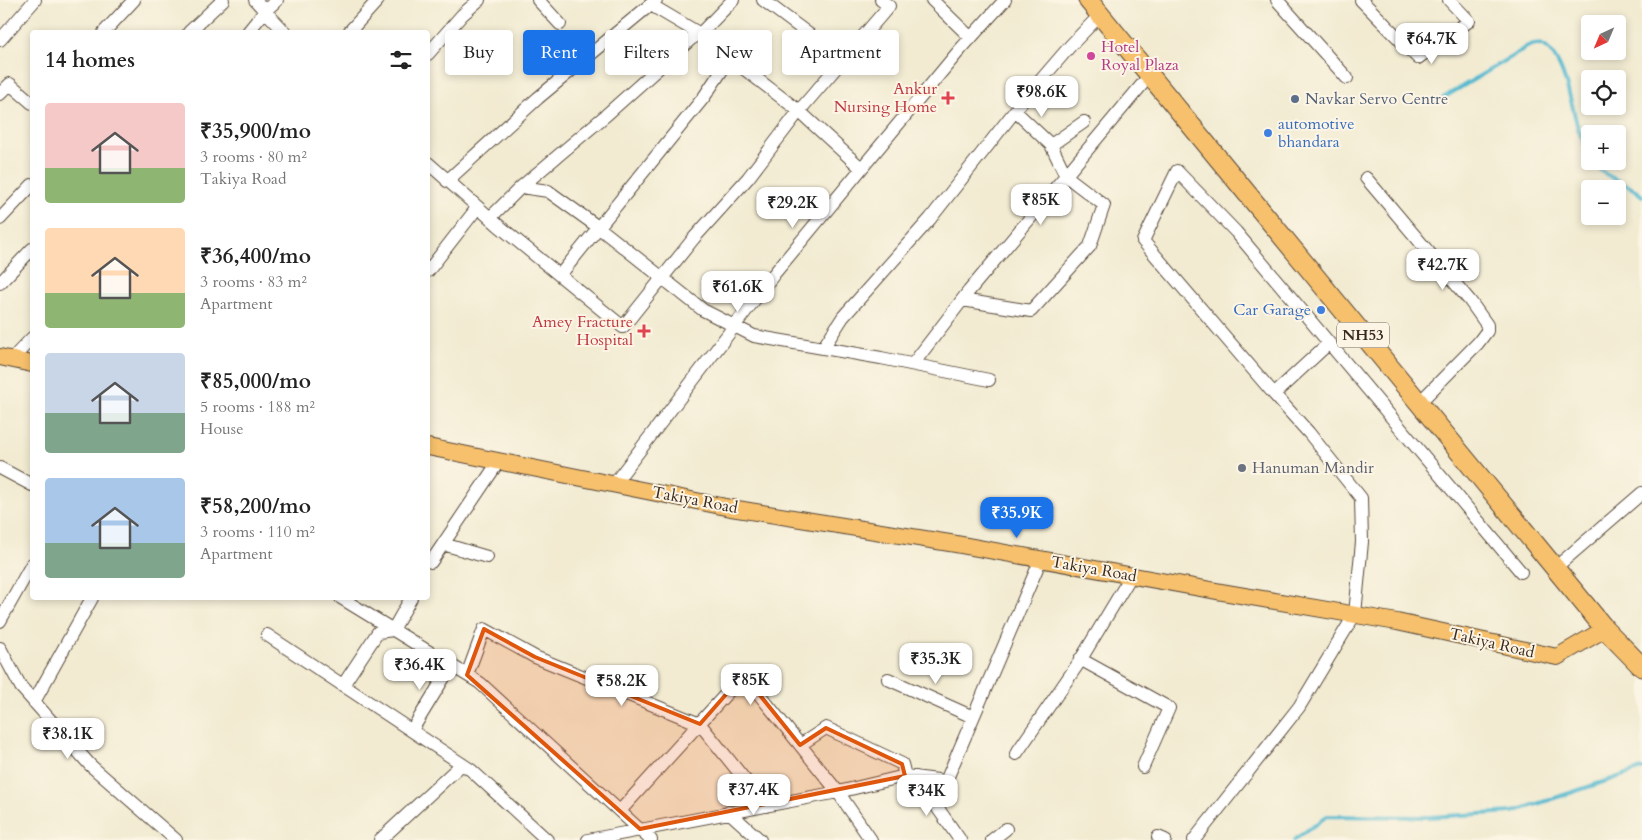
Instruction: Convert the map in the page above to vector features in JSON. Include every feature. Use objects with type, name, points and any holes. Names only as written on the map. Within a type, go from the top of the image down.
[{"type":"highway","name":"NH53","points":[[1093,4],[1605,629],[1642,667]]},
{"type":"main road","points":[[6,358],[30,364]]},
{"type":"main road","name":"Takiya Road","points":[[430,447],[731,508],[956,544],[1355,614],[1557,657],[1605,629]]},
{"type":"street","points":[[0,40],[35,0]]},
{"type":"street","points":[[106,30],[134,0]]},
{"type":"street","points":[[191,30],[223,0]]},
{"type":"street","points":[[254,0],[283,30]]},
{"type":"street","points":[[250,30],[276,0]]},
{"type":"street","points":[[351,30],[378,0]]},
{"type":"street","points":[[430,52],[462,15],[479,0]]},
{"type":"street","points":[[538,0],[560,24]]},
{"type":"street","points":[[704,30],[734,0]]},
{"type":"street","points":[[763,0],[803,30]]},
{"type":"street","points":[[932,0],[971,38]]},
{"type":"street","points":[[614,484],[774,274],[861,168],[1005,0]]},
{"type":"street","points":[[1276,0],[1347,78]]},
{"type":"street","points":[[1362,0],[1418,58],[1469,21],[1449,0]]},
{"type":"street","points":[[447,180],[538,98],[654,2],[698,33]]},
{"type":"street","points":[[865,30],[888,2]]},
{"type":"street","points":[[824,348],[843,317],[930,219],[1015,111],[1071,45],[1093,4]]},
{"type":"street","points":[[490,218],[521,187],[605,116],[691,38],[698,35]]},
{"type":"street","points":[[560,275],[704,96],[718,75]]},
{"type":"street","points":[[752,75],[800,111],[861,168]]},
{"type":"street","points":[[430,166],[477,208],[624,328],[694,238],[748,178],[829,75]]},
{"type":"street","points":[[912,364],[962,300],[1150,75]]},
{"type":"street","points":[[0,94],[10,84],[30,101]]},
{"type":"street","points":[[962,300],[1031,311],[1090,246],[1104,204],[1066,176],[1051,145],[1015,111]]},
{"type":"street","points":[[1051,145],[1084,122]]},
{"type":"street","points":[[1194,840],[1299,707],[1355,614],[1362,542],[1361,498],[1309,433],[1143,241],[1176,171],[1236,232],[1521,572]]},
{"type":"street","points":[[1366,178],[1470,301],[1487,325],[1487,331],[1478,343],[1419,403]]},
{"type":"street","points":[[0,219],[30,187]]},
{"type":"street","points":[[521,187],[548,191],[598,227],[703,310],[754,336],[912,364],[989,380]]},
{"type":"street","points":[[430,267],[477,208]]},
{"type":"street","points":[[0,283],[30,251]]},
{"type":"street","points":[[6,358],[30,340]]},
{"type":"street","points":[[1274,394],[1329,343]]},
{"type":"street","points":[[430,562],[499,461]]},
{"type":"street","points":[[0,468],[30,484]]},
{"type":"street","points":[[1555,568],[1642,493]]},
{"type":"street","points":[[443,544],[487,557]]},
{"type":"street","points":[[588,840],[910,777],[946,782],[1040,559]]},
{"type":"street","points":[[0,621],[30,568]]},
{"type":"street","points":[[1016,754],[1080,660],[1131,576]]},
{"type":"street","points":[[34,702],[91,600]]},
{"type":"street","points":[[344,600],[480,684],[651,840]]},
{"type":"street","points":[[393,630],[410,600]]},
{"type":"street","points":[[467,675],[484,629],[535,657],[700,724],[766,806]]},
{"type":"street","points":[[343,685],[378,632],[393,630]]},
{"type":"street","points":[[267,635],[471,770],[547,840]]},
{"type":"street","points":[[0,648],[21,687],[90,765],[176,840]]},
{"type":"street","points":[[1080,660],[1170,708],[1143,767]]},
{"type":"street","points":[[412,730],[451,666]]},
{"type":"street","points":[[888,679],[973,717]]},
{"type":"street","points":[[620,811],[736,683],[754,689],[838,792],[871,840]]},
{"type":"street","points":[[800,746],[826,728],[902,764],[910,777],[960,840]]},
{"type":"street","points":[[380,840],[462,764]]},
{"type":"street","points":[[729,812],[760,840]]},
{"type":"street","points":[[992,840],[1006,829]]},
{"type":"highlighted area","points":[[484,629],[535,657],[700,724],[736,683],[755,689],[800,745],[826,728],[902,764],[905,776],[640,829],[467,675]]},
{"type":"waterway","points":[[1443,98],[1526,47],[1532,44],[1539,44],[1549,50],[1556,59],[1566,82],[1581,136]]},
{"type":"waterway","points":[[1601,170],[1642,196]]},
{"type":"waterway","points":[[1294,840],[1327,816],[1429,817],[1513,812],[1642,769]]},
{"type":"place","name":"Hotel Royal Plaza","points":[[1091,56]]},
{"type":"place","name":"Ankur Nursing Home","points":[[948,98]]},
{"type":"place","name":"Navkar Servo Centre","points":[[1295,99]]},
{"type":"place","name":"automotive bhandara","points":[[1268,133]]},
{"type":"place","name":"Car Garage","points":[[1321,310]]},
{"type":"place","name":"Amey Fracture Hospital","points":[[644,331]]},
{"type":"place","name":"Hanuman Mandir","points":[[1242,468]]}]
